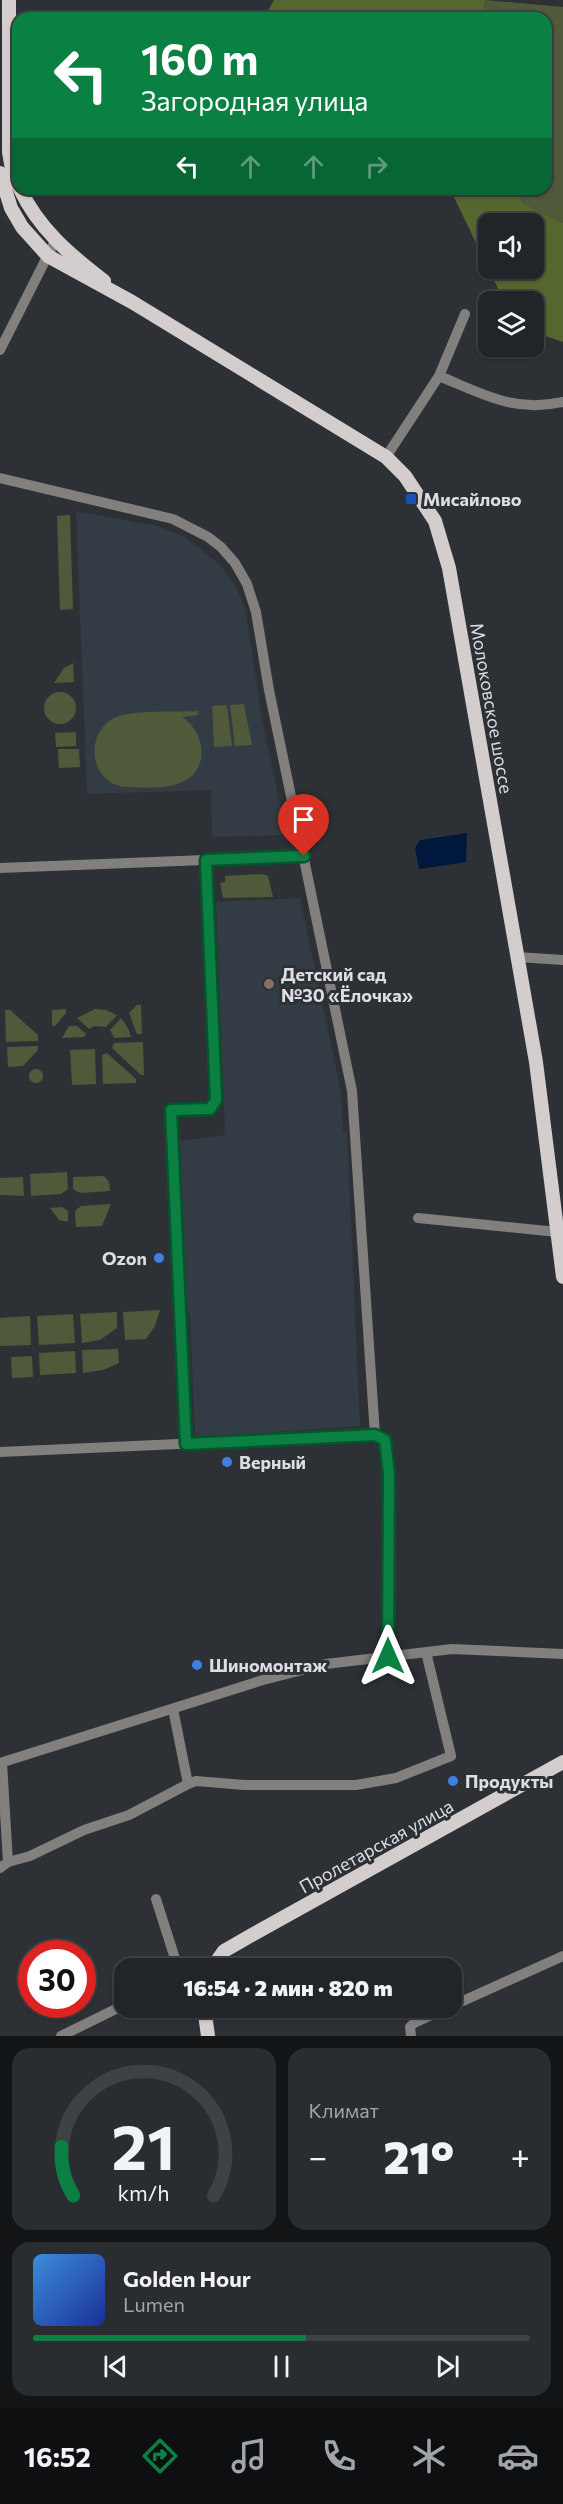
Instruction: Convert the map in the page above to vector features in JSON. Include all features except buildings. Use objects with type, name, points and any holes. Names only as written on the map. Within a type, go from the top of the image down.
[{"type":"main road","name":"Молоковское шоссе","points":[[9,0],[4,24],[9,152],[12,162]]},
{"type":"main road","name":"Молоковское шоссе","points":[[0,173],[11,208],[22,227],[48,256],[132,302],[386,457],[405,476],[435,521],[449,568],[536,1062],[563,1277]]},
{"type":"main road","name":"Молоковское шоссе","points":[[24,195],[40,224],[55,241],[132,302]]},
{"type":"main road","name":"Пролетарская улица","points":[[220,1958],[224,1952],[250,1936],[563,1762]]},
{"type":"main road","points":[[206,2018],[208,2036]]},
{"type":"street","points":[[0,350],[55,241]]},
{"type":"street","points":[[386,457],[439,376],[465,314]]},
{"type":"street","points":[[439,376],[513,405],[548,405],[563,402]]},
{"type":"street","points":[[0,478],[172,519],[208,537],[235,563],[252,598],[352,1091],[375,1435]]},
{"type":"street","points":[[0,868],[304,856]]},
{"type":"street","points":[[186,1444],[171,1110],[210,1109],[216,1100],[206,860]]},
{"type":"street","points":[[517,957],[563,960]]},
{"type":"street","points":[[418,1218],[557,1232]]},
{"type":"street","points":[[0,1452],[375,1435],[385,1440],[389,1474],[388,1656]]},
{"type":"street","points":[[426,1652],[451,1756],[396,1778],[356,1785],[244,1785],[196,1781],[129,1815],[84,1830],[30,1857],[4,1865],[1,1763],[263,1680],[326,1664],[388,1656],[452,1649],[563,1654]]},
{"type":"street","points":[[173,1708],[188,1784]]},
{"type":"street","points":[[156,1899],[175,1958]]},
{"type":"street","points":[[411,2036],[410,2027],[414,2023],[563,1956]]},
{"type":"street","points":[[61,2036],[114,2010]]},
{"type":"shaded area","points":[[76,511],[157,526],[185,537],[219,564],[234,584],[245,607],[263,725],[286,831],[281,835],[212,837],[211,790],[87,794]]},
{"type":"shaded area","points":[[300,898],[341,1092],[343,1131],[347,1131],[360,1426],[195,1438],[190,1314],[186,1311],[180,1141],[225,1135],[216,902]]},
{"type":"green space","points":[[274,0],[485,0],[484,12],[267,12]]},
{"type":"green space","points":[[485,0],[563,7],[563,223],[523,203],[519,195],[552,195],[552,12],[484,12]]},
{"type":"green space","points":[[453,195],[519,195],[523,203],[543,213],[478,213],[478,247]]},
{"type":"green space","points":[[544,214],[563,223],[563,342],[544,335],[544,291],[499,291],[493,279],[544,279]]},
{"type":"green space","points":[[70,515],[73,609],[60,610],[57,516]]},
{"type":"green space","points":[[73,663],[74,682],[54,683],[64,668]]},
{"type":"green space","points":[[60,692],[71,697],[76,708],[71,719],[60,724],[49,719],[44,708],[49,697]]},
{"type":"green space","points":[[244,704],[252,745],[235,746],[230,705]]},
{"type":"green space","points":[[227,705],[232,746],[214,747],[212,706]]},
{"type":"green space","points":[[198,711],[198,715],[182,717],[197,733],[202,753],[196,772],[188,779],[166,787],[127,787],[114,784],[98,768],[95,745],[98,734],[105,724],[116,717],[144,712]]},
{"type":"green space","points":[[76,732],[76,746],[56,747],[55,733]]},
{"type":"green space","points":[[58,749],[79,749],[80,767],[59,768]]},
{"type":"green space","points":[[262,874],[268,876],[273,897],[223,898],[220,883],[225,882],[225,876]]},
{"type":"green space","points":[[137,1005],[141,1005],[142,1034],[137,1034],[129,1013]]},
{"type":"green space","points":[[66,1009],[66,1013],[55,1026],[52,1026],[52,1010]]},
{"type":"green space","points":[[95,1009],[106,1010],[117,1015],[106,1027],[94,1026],[89,1029],[77,1018]]},
{"type":"green space","points":[[5,1010],[10,1010],[38,1035],[38,1041],[6,1042]]},
{"type":"green space","points":[[121,1018],[131,1037],[114,1038],[110,1030]]},
{"type":"green space","points":[[69,1026],[77,1026],[86,1034],[84,1037],[62,1038]]},
{"type":"green space","points":[[143,1042],[144,1075],[141,1075],[112,1048],[114,1043]]},
{"type":"green space","points":[[38,1046],[38,1050],[23,1066],[8,1067],[7,1047]]},
{"type":"green space","points":[[95,1049],[96,1084],[72,1085],[70,1050]]},
{"type":"green space","points":[[107,1053],[136,1079],[136,1083],[103,1084],[102,1055]]},
{"type":"green space","points":[[33,1069],[39,1069],[43,1076],[39,1083],[33,1083],[29,1079],[29,1073]]},
{"type":"green space","points":[[67,1172],[68,1189],[61,1194],[31,1196],[30,1174]]},
{"type":"green space","points":[[104,1176],[109,1182],[110,1191],[80,1193],[73,1189],[73,1177]]},
{"type":"green space","points":[[23,1177],[24,1196],[0,1195],[0,1178]]},
{"type":"green space","points":[[111,1204],[102,1226],[76,1227],[75,1211],[81,1206]]},
{"type":"green space","points":[[62,1207],[68,1211],[68,1222],[59,1220],[50,1208]]},
{"type":"green space","points":[[160,1310],[155,1326],[146,1339],[125,1340],[123,1312]]},
{"type":"green space","points":[[117,1312],[117,1328],[100,1340],[82,1343],[80,1314]]},
{"type":"green space","points":[[73,1314],[75,1343],[39,1345],[37,1316]]},
{"type":"green space","points":[[30,1316],[31,1345],[0,1346],[0,1318]]},
{"type":"green space","points":[[118,1349],[119,1363],[103,1370],[83,1373],[82,1350]]},
{"type":"green space","points":[[75,1351],[76,1373],[40,1375],[39,1353]]},
{"type":"green space","points":[[32,1356],[33,1377],[12,1378],[11,1357]]},
{"type":"water","points":[[467,833],[466,862],[419,869],[415,848],[420,840]]},
{"type":"place","name":"Мисайлово","points":[[411,499]]},
{"type":"place","name":"Детский сад №30 «Ёлочка»","points":[[269,984]]},
{"type":"place","name":"Ozon","points":[[159,1258]]},
{"type":"place","name":"Верный","points":[[227,1462]]},
{"type":"place","name":"Шиномонтаж","points":[[197,1665]]},
{"type":"place","name":"Продукты","points":[[453,1781]]},
{"type":"route","points":[[304,856],[206,860],[216,1100],[210,1109],[171,1110],[186,1444],[375,1435],[385,1440],[389,1474],[388,1656]]}]
